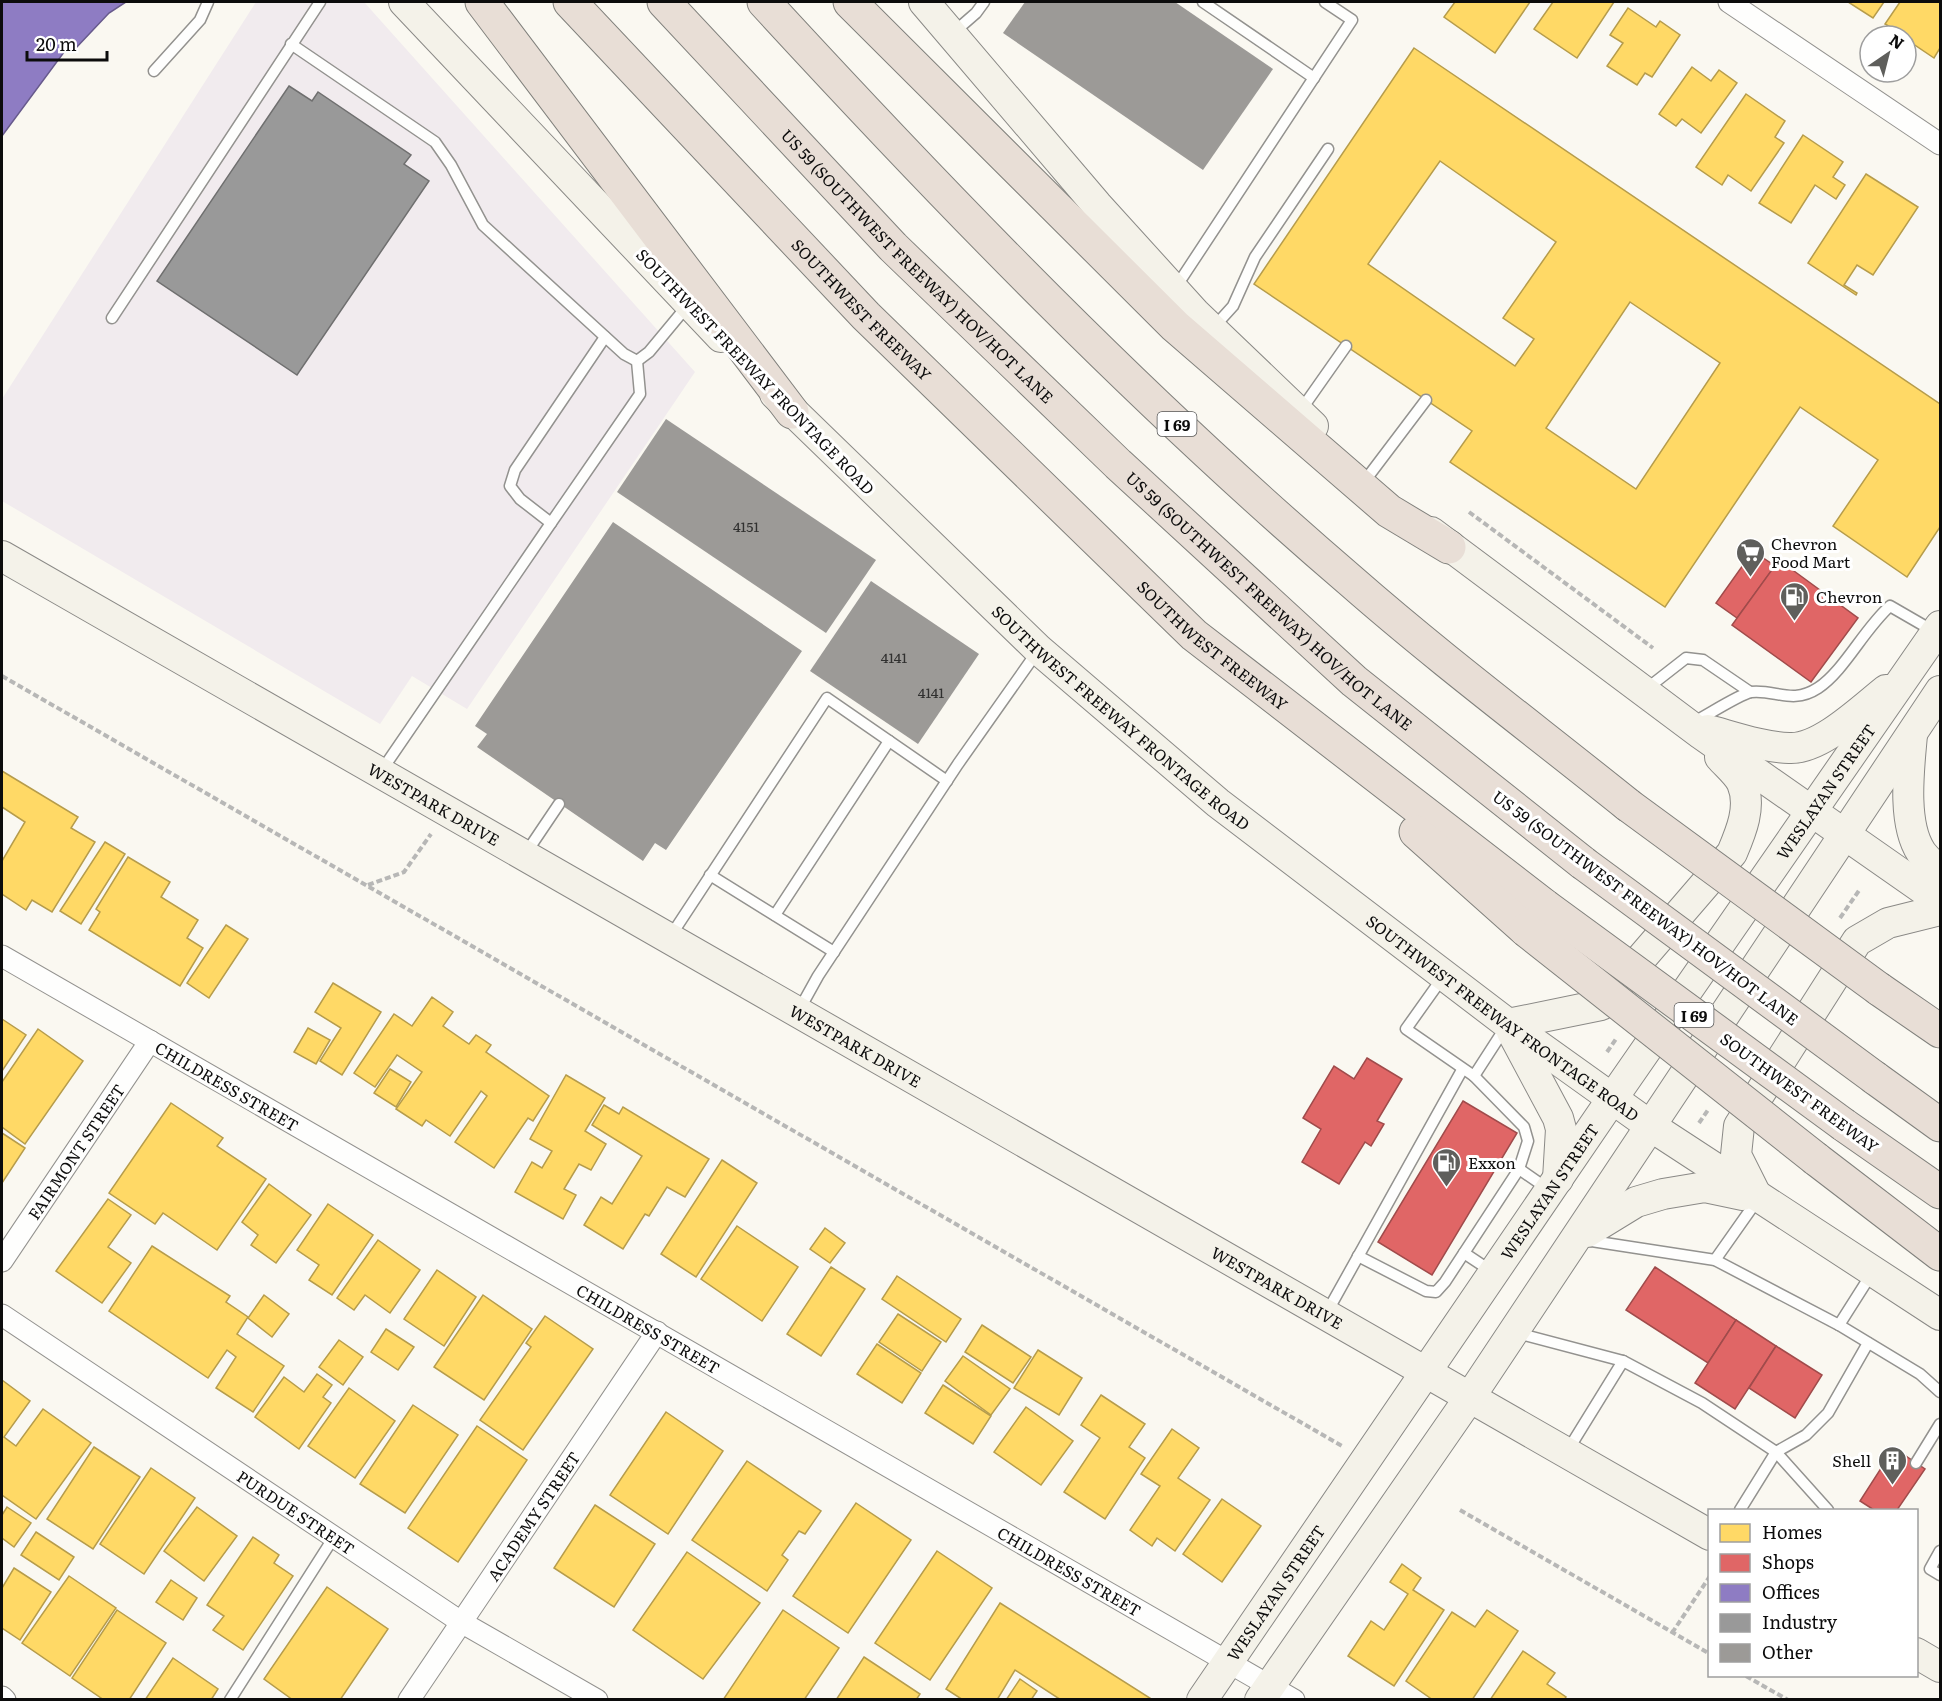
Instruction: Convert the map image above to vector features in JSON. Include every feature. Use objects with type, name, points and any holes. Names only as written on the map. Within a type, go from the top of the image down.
[{"type":"highway","points":[[482,2],[792,412]]},
{"type":"highway","name":"SOUTHWEST FREEWAY","points":[[570,2],[866,316],[1194,635],[1535,918],[1941,1192]]},
{"type":"highway","name":"US 59 (SOUTHWEST FREEWAY) HOV/HOT LANE","points":[[664,2],[893,247],[1118,464],[1354,681],[1583,863],[1941,1125]]},
{"type":"highway","name":"I 69","points":[[764,2],[913,165],[1138,389],[1351,582],[1628,805],[1929,1023]]},
{"type":"highway","points":[[850,2],[1175,326],[1389,511],[1449,547]]},
{"type":"highway","points":[[1535,918],[1816,1159],[1941,1254]]},
{"type":"main road","name":"SOUTHWEST FREEWAY FRONTAGE ROAD","points":[[404,2],[792,412],[1039,650],[1218,803],[1508,1024],[1612,1099],[1758,1199],[1941,1315]]},
{"type":"main road","points":[[924,2],[1097,205],[1174,290],[1367,478],[1449,547],[1695,729],[1843,835],[1941,901]]},
{"type":"main road","name":"WESTPARK DRIVE","points":[[2,556],[1708,1533]]},
{"type":"main road","name":"WESLAYAN STREET","points":[[1202,1700],[1612,1099],[1939,631]]},
{"type":"main road","points":[[1695,729],[1756,743],[1790,748],[1801,747],[1834,732],[1910,671]]},
{"type":"main road","points":[[1275,1695],[1470,1397],[1941,691]]},
{"type":"main road","points":[[1554,1184],[1561,1129],[1558,1118],[1508,1024],[1601,1005],[1732,853],[1743,827],[1746,804],[1742,783],[1695,729]]},
{"type":"main road","points":[[1912,733],[1908,776],[1911,825],[1921,852],[1941,872]]},
{"type":"main road","points":[[1758,1199],[1736,1155],[1739,1126],[1857,941],[1888,923],[1941,910]]},
{"type":"main road","points":[[1576,1239],[1636,1202],[1663,1194],[1705,1187],[1758,1199]]},
{"type":"main road","points":[[1918,1654],[1941,1667]]},
{"type":"street","points":[[1729,2],[1941,144]]},
{"type":"street","name":"CHILDRESS STREET","points":[[2,956],[1228,1662],[1275,1695]]},
{"type":"street","name":"FAIRMONT STREET","points":[[2,1261],[150,1041]]},
{"type":"street","name":"PURDUE STREET","points":[[2,1315],[461,1622],[597,1700]]},
{"type":"street","name":"ACADEMY STREET","points":[[409,1700],[657,1332]]},
{"type":"lane","points":[[154,71],[200,21],[208,2]]},
{"type":"lane","points":[[112,318],[320,2]]},
{"type":"lane","points":[[952,34],[976,13],[984,2]]},
{"type":"lane","points":[[1203,2],[1314,78]]},
{"type":"lane","points":[[1174,290],[1352,20],[1325,2]]},
{"type":"lane","points":[[291,44],[435,142],[451,165],[483,225],[624,354],[637,361]]},
{"type":"lane","points":[[1212,329],[1233,306],[1255,257],[1328,148]]},
{"type":"lane","points":[[637,361],[649,352],[689,304]]},
{"type":"lane","points":[[551,523],[519,499],[510,486],[515,470],[605,337]]},
{"type":"lane","points":[[1299,413],[1346,346]]},
{"type":"lane","points":[[380,772],[640,394],[637,361]]},
{"type":"lane","points":[[1367,478],[1426,400]]},
{"type":"lane","points":[[1644,691],[1686,658],[1703,660],[1750,692],[1790,698],[1816,690],[1829,680],[1874,621],[1890,606],[1939,631]]},
{"type":"lane","points":[[798,1012],[834,952],[947,781],[1039,650]]},
{"type":"lane","points":[[1695,729],[1750,692]]},
{"type":"lane","points":[[669,938],[827,698],[947,781]]},
{"type":"lane","points":[[775,915],[889,741]]},
{"type":"lane","points":[[524,855],[559,804]]},
{"type":"lane","points":[[710,875],[834,952]]},
{"type":"lane","points":[[1358,1256],[1426,1291],[1436,1292],[1519,1168],[1528,1141],[1524,1127],[1474,1076],[1462,1070],[1406,1029],[1445,974]]},
{"type":"lane","points":[[1474,1076],[1508,1024]]},
{"type":"lane","points":[[1326,1314],[1462,1070]]},
{"type":"lane","points":[[1519,1168],[1554,1184]]},
{"type":"lane","points":[[1715,1260],[1758,1199]]},
{"type":"lane","points":[[1576,1239],[1715,1260],[1839,1324],[1920,1374],[1941,1392]]},
{"type":"lane","points":[[1464,1253],[1494,1273]]},
{"type":"lane","points":[[1839,1324],[1872,1272]]},
{"type":"lane","points":[[1514,1333],[1623,1361],[1702,1402],[1776,1452],[1827,1509]]},
{"type":"lane","points":[[1741,1509],[1776,1452],[1806,1436],[1828,1413],[1868,1342]]},
{"type":"lane","points":[[1567,1452],[1623,1361]]},
{"type":"lane","points":[[1916,1463],[1941,1424]]},
{"type":"lane","points":[[230,1700],[334,1537]]},
{"type":"lane","points":[[1941,1551],[1930,1569],[1941,1575]]},
{"type":"path","points":[[1469,512],[1653,648]]},
{"type":"path","points":[[2,676],[1366,1460]]},
{"type":"path","points":[[368,885],[404,872],[447,811]]},
{"type":"path","points":[[1460,1510],[1708,1653]]},
{"type":"path","points":[[1672,1633],[1708,1579]]},
{"type":"path","points":[[1748,1677],[1788,1700]]},
{"type":"shaded area","points":[[256,2],[364,2],[695,372],[467,709],[412,676],[380,724],[2,501],[2,399]]},
{"type":"building: Homes","points":[[1455,2],[1530,2],[1495,53],[1444,17]]},
{"type":"building: Homes","points":[[1553,2],[1614,2],[1577,58],[1534,29]]},
{"type":"building: Homes","points":[[1848,2],[1884,2],[1873,18]]},
{"type":"building: Homes","points":[[1900,2],[1940,2],[1940,48],[1934,58],[1918,47],[1918,24],[1885,24]]},
{"type":"building: Homes","points":[[1628,8],[1656,27],[1660,21],[1680,35],[1652,77],[1645,73],[1637,85],[1607,66],[1623,43],[1610,35]]},
{"type":"building: Homes","points":[[1414,48],[1940,404],[1940,527],[1907,577],[1833,526],[1878,460],[1800,407],[1665,607],[1450,462],[1472,431],[1254,284]],"holes":[[[1440,161],[1556,242],[1503,318],[1534,339],[1515,366],[1368,264]],[[1630,302],[1720,363],[1636,489],[1546,428]]]},
{"type":"building: Homes","points":[[1692,67],[1711,81],[1719,70],[1737,83],[1701,133],[1682,119],[1676,126],[1659,114]]},
{"type":"building: Homes","points":[[1746,94],[1785,121],[1775,137],[1784,143],[1751,191],[1728,175],[1722,185],[1696,167]]},
{"type":"building: Homes","points":[[1803,135],[1843,162],[1833,177],[1845,185],[1836,199],[1815,185],[1791,223],[1759,203]]},
{"type":"building: Homes","points":[[1866,174],[1918,207],[1873,275],[1857,265],[1844,285],[1857,293],[1856,295],[1808,263]]},
{"type":"building: Homes","points":[[2,771],[78,817],[71,828],[95,842],[52,912],[32,900],[26,910],[2,894],[2,861],[25,822],[2,807]]},
{"type":"building: Homes","points":[[105,842],[125,854],[81,924],[60,911]]},
{"type":"building: Homes","points":[[128,857],[170,882],[161,897],[198,920],[187,938],[203,948],[180,986],[89,930],[100,912],[96,909]]},
{"type":"building: Homes","points":[[226,925],[248,939],[209,998],[187,983]]},
{"type":"building: Homes","points":[[333,983],[381,1012],[342,1075],[320,1061],[341,1028],[315,1012]]},
{"type":"building: Homes","points":[[432,997],[453,1012],[443,1026],[469,1044],[476,1035],[491,1045],[486,1052],[549,1096],[533,1121],[528,1118],[494,1168],[455,1142],[487,1096],[481,1091],[450,1136],[426,1120],[422,1126],[396,1109],[422,1072],[397,1055],[375,1087],[354,1073],[394,1014],[412,1026]]},
{"type":"building: Homes","points":[[2,1019],[26,1035],[2,1071]]},
{"type":"building: Homes","points":[[308,1028],[330,1040],[316,1064],[294,1052]]},
{"type":"building: Homes","points":[[38,1029],[83,1061],[25,1144],[2,1127],[2,1082]]},
{"type":"building: Homes","points":[[390,1069],[411,1082],[396,1107],[374,1093]]},
{"type":"building: Homes","points":[[566,1075],[605,1098],[585,1131],[606,1144],[591,1170],[579,1164],[564,1189],[576,1195],[563,1219],[515,1192],[532,1162],[542,1168],[552,1151],[530,1139]]},
{"type":"building: Homes","points":[[171,1103],[223,1138],[217,1146],[266,1179],[217,1250],[163,1213],[155,1224],[109,1193]]},
{"type":"building: Homes","points":[[604,1105],[619,1114],[623,1107],[709,1159],[685,1197],[667,1187],[649,1216],[645,1214],[623,1249],[584,1225],[601,1197],[612,1204],[642,1156],[592,1125]]},
{"type":"building: Homes","points":[[2,1133],[25,1148],[2,1183]]},
{"type":"building: Homes","points":[[722,1160],[757,1183],[696,1277],[661,1254]]},
{"type":"building: Homes","points":[[269,1184],[311,1215],[276,1263],[251,1245],[258,1235],[242,1222]]},
{"type":"building: Homes","points":[[108,1199],[131,1215],[108,1247],[131,1263],[102,1303],[56,1271]]},
{"type":"building: Homes","points":[[328,1204],[373,1235],[332,1295],[309,1280],[319,1265],[297,1250]]},
{"type":"building: Homes","points":[[737,1226],[798,1267],[762,1321],[701,1279]]},
{"type":"building: Homes","points":[[825,1228],[845,1243],[830,1263],[810,1249]]},
{"type":"building: Homes","points":[[378,1240],[420,1270],[390,1313],[365,1295],[354,1310],[337,1298]]},
{"type":"building: Homes","points":[[152,1246],[230,1296],[226,1302],[248,1317],[237,1334],[284,1366],[253,1412],[216,1388],[236,1357],[227,1350],[208,1378],[109,1311]]},
{"type":"building: Homes","points":[[831,1267],[865,1289],[821,1356],[787,1334]]},
{"type":"building: Homes","points":[[437,1270],[476,1297],[444,1346],[404,1319]]},
{"type":"building: Homes","points":[[897,1276],[961,1319],[946,1342],[882,1299]]},
{"type":"building: Homes","points":[[264,1295],[289,1314],[272,1337],[248,1318]]},
{"type":"building: Homes","points":[[483,1295],[532,1329],[484,1400],[434,1367]]},
{"type":"building: Homes","points":[[898,1314],[941,1342],[922,1371],[879,1342]]},
{"type":"building: Homes","points":[[545,1316],[593,1349],[523,1450],[480,1420],[531,1347],[526,1343]]},
{"type":"building: Homes","points":[[982,1325],[1031,1357],[1013,1383],[965,1352]]},
{"type":"building: Homes","points":[[386,1329],[414,1347],[398,1370],[371,1352]]},
{"type":"building: Homes","points":[[339,1340],[363,1357],[343,1385],[319,1367]]},
{"type":"building: Homes","points":[[877,1344],[921,1373],[902,1403],[857,1374]]},
{"type":"building: Homes","points":[[1038,1350],[1082,1378],[1059,1415],[1014,1388]]},
{"type":"building: Homes","points":[[963,1356],[1010,1389],[991,1415],[945,1381]]},
{"type":"building: Homes","points":[[317,1374],[332,1385],[323,1397],[331,1403],[299,1449],[255,1417],[284,1377],[304,1392]]},
{"type":"building: Homes","points":[[2,1380],[30,1401],[4,1437],[16,1446],[43,1409],[91,1443],[36,1519],[2,1495]]},
{"type":"building: Homes","points":[[943,1385],[991,1416],[973,1444],[925,1413]]},
{"type":"building: Homes","points":[[349,1388],[395,1421],[355,1478],[308,1446]]},
{"type":"building: Homes","points":[[1101,1395],[1145,1424],[1129,1447],[1145,1458],[1105,1519],[1064,1492],[1100,1438],[1081,1425]]},
{"type":"building: Homes","points":[[413,1405],[458,1435],[405,1513],[360,1484]]},
{"type":"building: Homes","points":[[1026,1407],[1073,1441],[1041,1485],[994,1452]]},
{"type":"building: Homes","points":[[666,1412],[723,1451],[668,1534],[610,1495]]},
{"type":"building: Homes","points":[[477,1426],[527,1460],[458,1562],[408,1528]]},
{"type":"building: Homes","points":[[1172,1429],[1199,1448],[1178,1478],[1210,1500],[1175,1551],[1157,1538],[1152,1546],[1130,1530],[1160,1486],[1141,1474]]},
{"type":"building: Homes","points":[[94,1447],[140,1477],[93,1549],[47,1519]]},
{"type":"building: Homes","points":[[747,1461],[821,1511],[805,1534],[799,1531],[782,1555],[788,1560],[767,1591],[692,1540]]},
{"type":"building: Homes","points":[[151,1468],[195,1498],[144,1574],[100,1544]]},
{"type":"building: Homes","points":[[1222,1499],[1261,1526],[1222,1582],[1183,1554]]},
{"type":"building: Homes","points":[[856,1503],[911,1540],[848,1633],[793,1596]]},
{"type":"building: Homes","points":[[595,1505],[655,1544],[614,1607],[554,1568]]},
{"type":"building: Homes","points":[[7,1507],[31,1523],[14,1547],[2,1538],[2,1515]]},
{"type":"building: Homes","points":[[197,1507],[237,1536],[204,1581],[164,1551]]},
{"type":"building: Homes","points":[[36,1532],[74,1557],[59,1580],[21,1555]]},
{"type":"building: Homes","points":[[253,1537],[279,1555],[274,1563],[293,1576],[243,1650],[213,1630],[224,1616],[207,1605]]},
{"type":"building: Homes","points":[[937,1551],[992,1588],[930,1680],[875,1643]]},
{"type":"building: Homes","points":[[687,1552],[760,1603],[703,1679],[633,1630]]},
{"type":"building: Homes","points":[[1402,1564],[1421,1578],[1413,1590],[1444,1610],[1394,1686],[1348,1656],[1371,1621],[1384,1630],[1408,1594],[1390,1582]]},
{"type":"building: Homes","points":[[14,1568],[51,1592],[20,1640],[2,1628],[2,1588]]},
{"type":"building: Homes","points":[[69,1576],[116,1608],[70,1676],[22,1643]]},
{"type":"building: Homes","points":[[171,1580],[197,1598],[183,1620],[156,1602]]},
{"type":"building: Homes","points":[[327,1587],[388,1629],[340,1700],[293,1700],[264,1679]]},
{"type":"building: Homes","points":[[1000,1603],[1153,1700],[1061,1700],[1015,1670],[997,1700],[963,1700],[946,1689]]},
{"type":"building: Homes","points":[[117,1610],[166,1643],[129,1700],[104,1700],[72,1678]]},
{"type":"building: Homes","points":[[783,1610],[839,1648],[804,1700],[723,1700]]},
{"type":"building: Homes","points":[[1487,1610],[1518,1631],[1472,1700],[1433,1700],[1406,1681],[1452,1612],[1475,1627]]},
{"type":"building: Homes","points":[[1523,1651],[1555,1673],[1547,1684],[1566,1697],[1564,1700],[1490,1700]]},
{"type":"building: Homes","points":[[864,1657],[920,1694],[916,1700],[836,1700]]},
{"type":"building: Homes","points":[[173,1658],[218,1689],[211,1700],[145,1700]]},
{"type":"building: Homes","points":[[1020,1679],[1037,1691],[1031,1700],[1006,1700]]},
{"type":"building: Shops","name":"Chevron Food Mart","points":[[1753,551],[1775,566],[1737,618],[1716,603]]},
{"type":"building: Shops","name":"Chevron","points":[[1779,560],[1858,618],[1811,682],[1732,625]]},
{"type":"building: Shops","points":[[1367,1058],[1402,1079],[1377,1121],[1384,1124],[1371,1146],[1365,1142],[1339,1184],[1302,1162],[1321,1129],[1303,1118],[1334,1066],[1354,1079]]},
{"type":"building: Shops","name":"Exxon","points":[[1463,1101],[1517,1133],[1432,1275],[1378,1242]]},
{"type":"building: Shops","points":[[1655,1267],[1736,1320],[1708,1363],[1626,1310]]},
{"type":"building: Shops","points":[[1736,1320],[1776,1346],[1735,1409],[1695,1383]]},
{"type":"building: Shops","points":[[1776,1346],[1822,1375],[1795,1418],[1749,1388]]},
{"type":"building: Shops","name":"Shell","points":[[1894,1448],[1925,1469],[1898,1509],[1872,1509],[1860,1501]]},
{"type":"building: Offices","points":[[2,2],[126,2],[109,13],[74,50],[70,44],[2,136]]},
{"type":"building: Industry","points":[[289,86],[312,101],[318,92],[411,155],[404,164],[429,181],[297,375],[157,281]]},
{"type":"building: Other","points":[[1025,2],[1175,2],[1273,69],[1203,170],[1003,33]]},
{"type":"building: Other","points":[[666,419],[876,560],[826,633],[617,492]]},
{"type":"building: Other","points":[[613,522],[802,651],[666,850],[655,843],[643,861],[477,747],[487,734],[475,726]]},
{"type":"building: Other","points":[[871,581],[979,654],[918,744],[810,671]]},
{"type":"place","name":"Chevron Food Mart","points":[[1750,578]]},
{"type":"place","name":"Chevron","points":[[1795,622]]},
{"type":"place","name":"Exxon","points":[[1447,1188]]},
{"type":"place","name":"Shell","points":[[1892,1486]]}]
